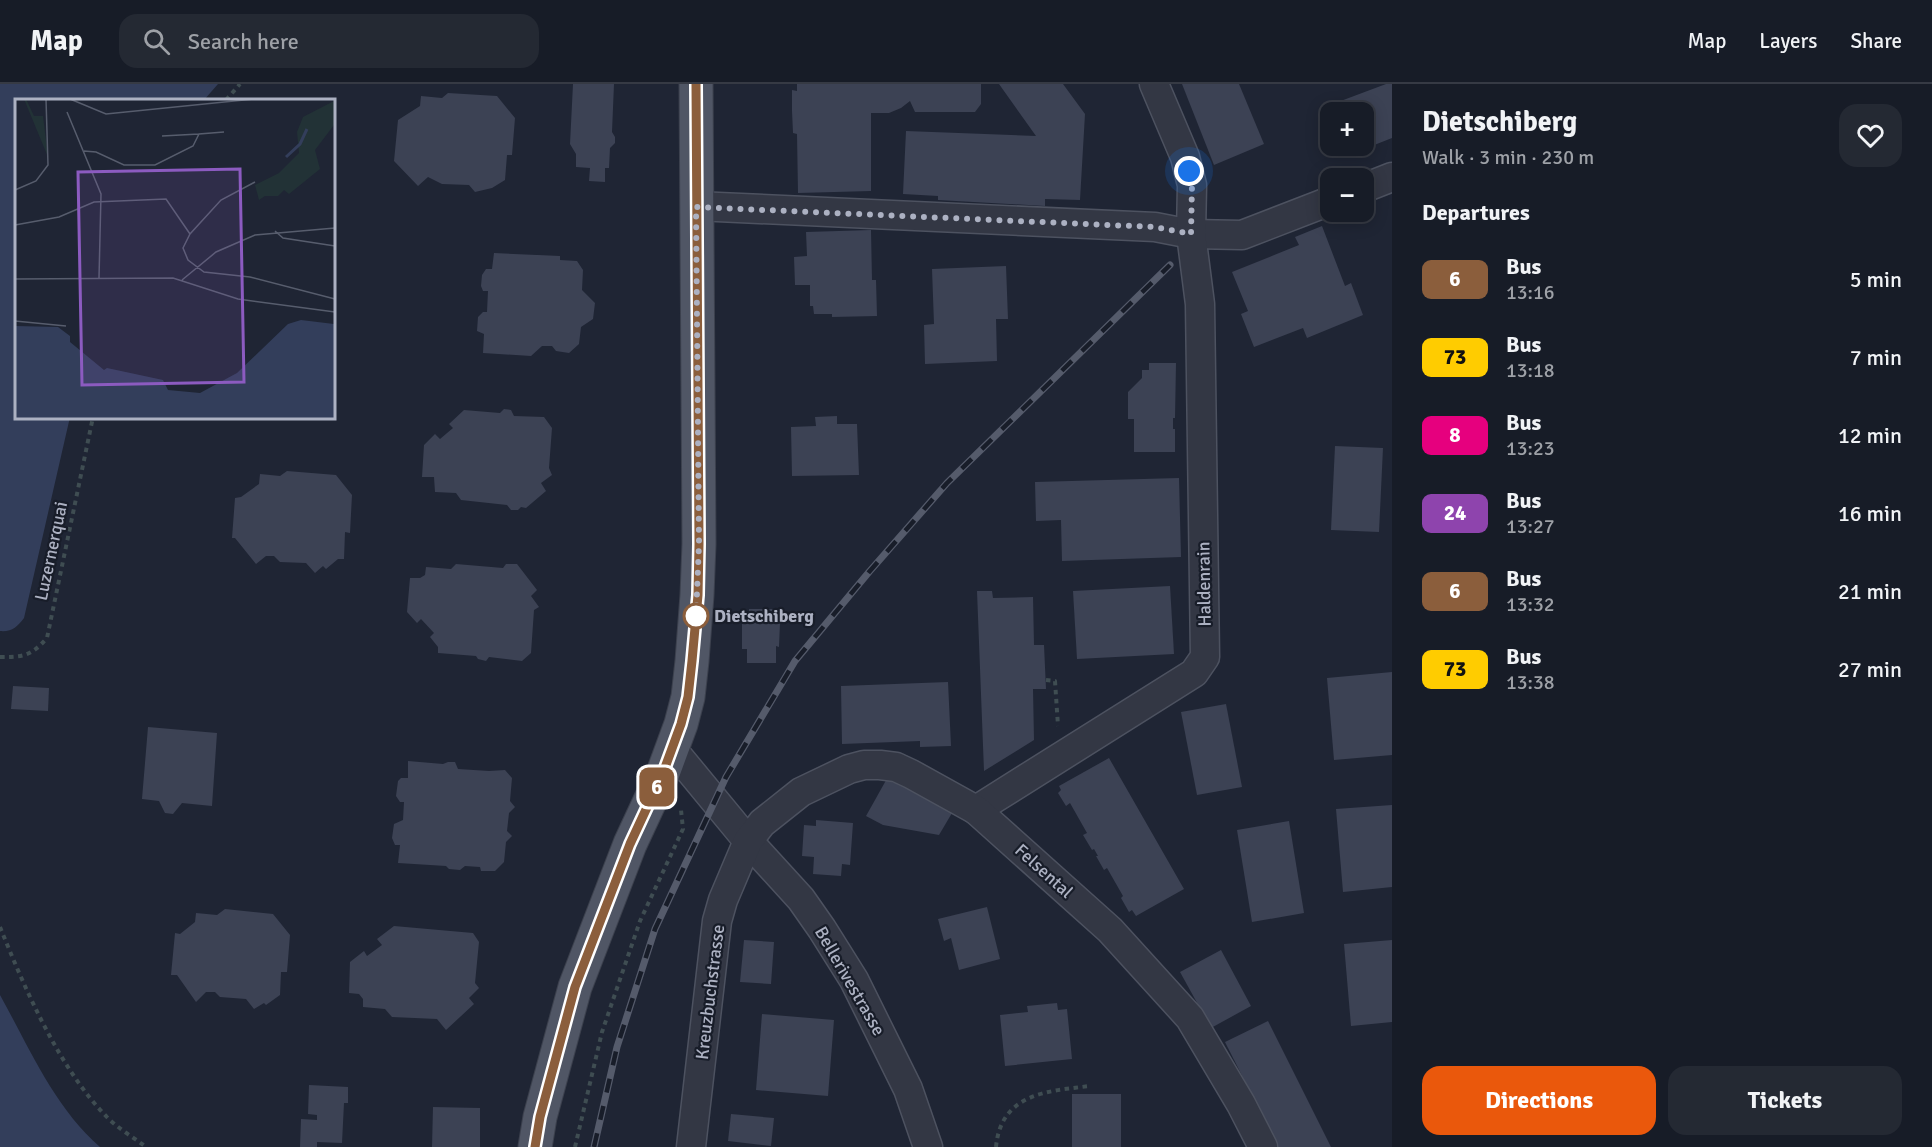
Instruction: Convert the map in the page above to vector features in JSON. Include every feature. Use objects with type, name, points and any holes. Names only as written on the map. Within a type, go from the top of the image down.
[{"type":"main road","points":[[535,1147],[540,1117],[575,987],[630,844],[673,750],[688,697],[698,595],[699,544],[696,84]]},
{"type":"street","name":"Haldenrain","points":[[976,810],[1194,673],[1205,657],[1200,304],[1191,234],[1192,185],[1185,157],[1154,84]]},
{"type":"street","points":[[1374,184],[1392,177]]},
{"type":"street","points":[[696,207],[1155,227],[1191,234],[1242,235],[1320,205]]},
{"type":"street","name":"Bellerivestrasse","points":[[673,750],[748,841],[801,899],[822,929],[854,980],[908,1089],[928,1147]]},
{"type":"street","name":"Felsental","points":[[748,841],[762,823],[801,792],[849,769],[864,765],[896,767],[976,810],[1110,930],[1190,1018],[1241,1104],[1263,1147]]},
{"type":"street","name":"Kreuzbuchstrasse","points":[[691,1147],[717,921],[723,900],[748,841]]},
{"type":"path","points":[[227,99],[240,84]]},
{"type":"path","name":"Luzernerquai","points":[[0,657],[20,657],[35,651],[47,638],[93,418]]},
{"type":"path","points":[[1046,680],[1054,681],[1061,757]]},
{"type":"path","points":[[574,1147],[602,1032],[640,921],[683,829],[680,806]]},
{"type":"path","points":[[0,927],[21,980],[72,1076],[106,1118],[146,1147]]},
{"type":"path","points":[[996,1147],[997,1138],[1005,1120],[1025,1099],[1047,1091],[1090,1086]]},
{"type":"water","points":[[0,84],[218,84],[205,99],[15,99],[15,418],[70,418],[24,618],[14,628],[0,631]]},
{"type":"water","points":[[0,995],[56,1095],[69,1114],[100,1147],[0,1147]]},
{"type":"building","points":[[573,84],[614,84],[612,132],[615,143],[610,148],[609,168],[605,168],[605,182],[589,181],[590,168],[576,167],[576,154],[570,144]]},
{"type":"building","points":[[797,84],[981,84],[981,104],[975,112],[915,112],[910,101],[889,113],[871,113],[871,191],[798,193],[797,134],[793,133],[792,111],[792,90],[797,91]]},
{"type":"building","points":[[999,84],[1063,84],[1085,114],[1080,200],[1045,199],[1045,206],[938,200],[938,196],[903,194],[906,131],[1036,136]]},
{"type":"building","points":[[1182,84],[1239,84],[1264,144],[1214,165]]},
{"type":"building","points":[[1386,84],[1392,84],[1392,138],[1374,145],[1374,102],[1338,102]]},
{"type":"building","points":[[448,93],[497,96],[515,118],[512,155],[507,155],[505,180],[492,188],[475,192],[469,185],[442,184],[428,177],[418,186],[394,161],[398,120],[420,106],[421,96],[442,98]]},
{"type":"building","points":[[1322,226],[1345,286],[1351,283],[1363,315],[1307,338],[1303,328],[1254,347],[1241,314],[1248,311],[1232,272],[1299,245],[1295,237]]},
{"type":"building","points":[[871,230],[872,280],[876,280],[877,316],[832,317],[832,314],[814,314],[813,306],[810,306],[810,285],[795,285],[794,257],[807,256],[806,232]]},
{"type":"building","points":[[494,253],[560,256],[560,260],[577,261],[583,270],[582,290],[595,303],[593,319],[581,327],[579,344],[569,353],[556,351],[552,346],[542,346],[531,356],[483,353],[484,334],[477,331],[478,317],[483,312],[487,312],[488,291],[483,291],[481,286],[482,275],[486,269],[492,269]]},
{"type":"building","points":[[1006,266],[1008,319],[996,319],[997,361],[925,364],[924,325],[934,324],[932,269]]},
{"type":"building","points":[[1149,363],[1176,363],[1175,418],[1173,418],[1175,452],[1134,452],[1134,419],[1128,419],[1128,392],[1142,378],[1142,370],[1149,370]]},
{"type":"building","points":[[504,409],[511,410],[514,416],[544,417],[552,428],[549,468],[552,475],[541,483],[546,491],[526,508],[521,507],[518,510],[511,510],[507,505],[461,500],[456,493],[435,492],[434,477],[422,477],[424,445],[435,434],[440,439],[453,428],[449,424],[464,410],[500,413]]},
{"type":"building","points":[[837,416],[837,424],[857,424],[859,475],[792,476],[791,427],[816,426],[815,417]]},
{"type":"building","points":[[1335,446],[1383,448],[1379,532],[1331,530]]},
{"type":"building","points":[[287,471],[336,475],[352,495],[350,533],[345,532],[344,559],[338,559],[326,569],[323,566],[315,573],[306,563],[280,562],[274,556],[266,556],[256,564],[235,538],[232,538],[235,498],[241,497],[259,484],[260,474],[280,476]]},
{"type":"building","points":[[1179,478],[1181,557],[1062,561],[1061,520],[1036,521],[1035,482]]},
{"type":"building","points":[[456,564],[503,568],[506,564],[517,564],[537,590],[531,596],[539,607],[534,610],[531,653],[522,661],[489,657],[486,661],[476,656],[438,653],[438,647],[430,637],[434,633],[421,619],[417,623],[407,612],[410,578],[420,578],[425,575],[426,567],[451,569]]},
{"type":"building","points":[[1170,586],[1174,654],[1077,659],[1073,591]]},
{"type":"building","points":[[977,591],[992,591],[993,598],[1033,597],[1034,645],[1044,645],[1046,689],[1033,689],[1034,740],[984,771]]},
{"type":"building","points":[[749,609],[774,609],[774,623],[780,623],[776,663],[747,663],[747,649],[742,649],[742,621],[749,622]]},
{"type":"building","points":[[1392,672],[1392,755],[1334,760],[1327,678]]},
{"type":"building","points":[[948,682],[951,746],[920,747],[920,741],[842,744],[841,686]]},
{"type":"building","points":[[13,686],[49,688],[48,711],[11,709]]},
{"type":"building","points":[[1226,704],[1242,787],[1197,795],[1181,712]]},
{"type":"building","points":[[148,727],[217,733],[212,806],[182,803],[173,814],[165,813],[159,801],[142,799]]},
{"type":"building","points":[[1109,758],[1184,889],[1136,916],[1132,910],[1129,912],[1107,868],[1104,870],[1094,849],[1092,850],[1083,835],[1087,833],[1070,803],[1066,806],[1058,793],[1061,790],[1059,786]]},
{"type":"building","points":[[408,761],[443,764],[455,762],[458,769],[505,770],[512,778],[510,801],[515,807],[509,813],[507,831],[512,836],[506,842],[504,862],[495,871],[481,871],[480,867],[465,866],[460,870],[449,869],[446,866],[398,863],[400,845],[395,845],[392,838],[394,824],[403,820],[404,802],[400,802],[396,796],[398,781],[401,778],[408,778]]},
{"type":"building","points":[[889,775],[952,813],[939,835],[883,825],[866,816]]},
{"type":"building","points":[[1392,805],[1392,887],[1343,892],[1336,809]]},
{"type":"building","points":[[816,820],[853,823],[850,865],[842,864],[841,876],[813,874],[814,857],[802,856],[804,825],[816,826]]},
{"type":"building","points":[[1289,821],[1304,913],[1252,922],[1237,830]]},
{"type":"building","points":[[987,907],[1000,959],[959,970],[951,938],[944,941],[938,919]]},
{"type":"building","points":[[225,909],[273,914],[290,935],[287,972],[281,972],[280,995],[266,1005],[264,1003],[254,1009],[246,999],[220,997],[215,992],[206,992],[196,1002],[177,975],[171,975],[175,933],[180,934],[195,922],[196,913],[217,915]]},
{"type":"building","points":[[394,926],[473,933],[479,942],[475,983],[479,988],[469,998],[474,1004],[446,1030],[437,1019],[392,1017],[385,1009],[363,1007],[363,999],[359,994],[349,993],[350,962],[364,951],[367,956],[382,945],[377,939]]},
{"type":"building","points":[[744,940],[774,942],[771,984],[740,982]]},
{"type":"building","points":[[1392,940],[1392,1022],[1351,1026],[1344,944]]},
{"type":"building","points":[[1221,950],[1251,1006],[1211,1028],[1180,972]]},
{"type":"building","points":[[1057,1003],[1058,1010],[1067,1009],[1072,1059],[1005,1066],[1000,1015],[1028,1012],[1027,1006]]},
{"type":"building","points":[[762,1014],[834,1020],[828,1096],[756,1090]]},
{"type":"building","points":[[1268,1021],[1331,1147],[1278,1147],[1225,1042]]},
{"type":"building","points":[[309,1085],[348,1087],[348,1103],[344,1103],[342,1143],[317,1142],[317,1147],[300,1147],[301,1119],[317,1120],[317,1115],[308,1114]]},
{"type":"building","points":[[1072,1094],[1121,1094],[1121,1147],[1072,1147]]},
{"type":"building","points":[[433,1107],[480,1108],[480,1147],[432,1147]]},
{"type":"building","points":[[731,1114],[774,1118],[771,1146],[728,1141]]},
{"type":"railway","points":[[594,1147],[617,1047],[655,929],[726,777],[795,661],[947,483],[1170,265]]},
{"type":"bus line","name":"6","points":[[535,1147],[540,1117],[575,987],[630,844],[673,750],[688,697],[698,595],[699,544],[696,84]]},
{"type":"place","name":"Dietschiberg","points":[[696,616]]},
{"type":"route","points":[[696,616],[699,544],[696,207],[1155,227],[1191,234],[1192,185],[1189,171]]}]
